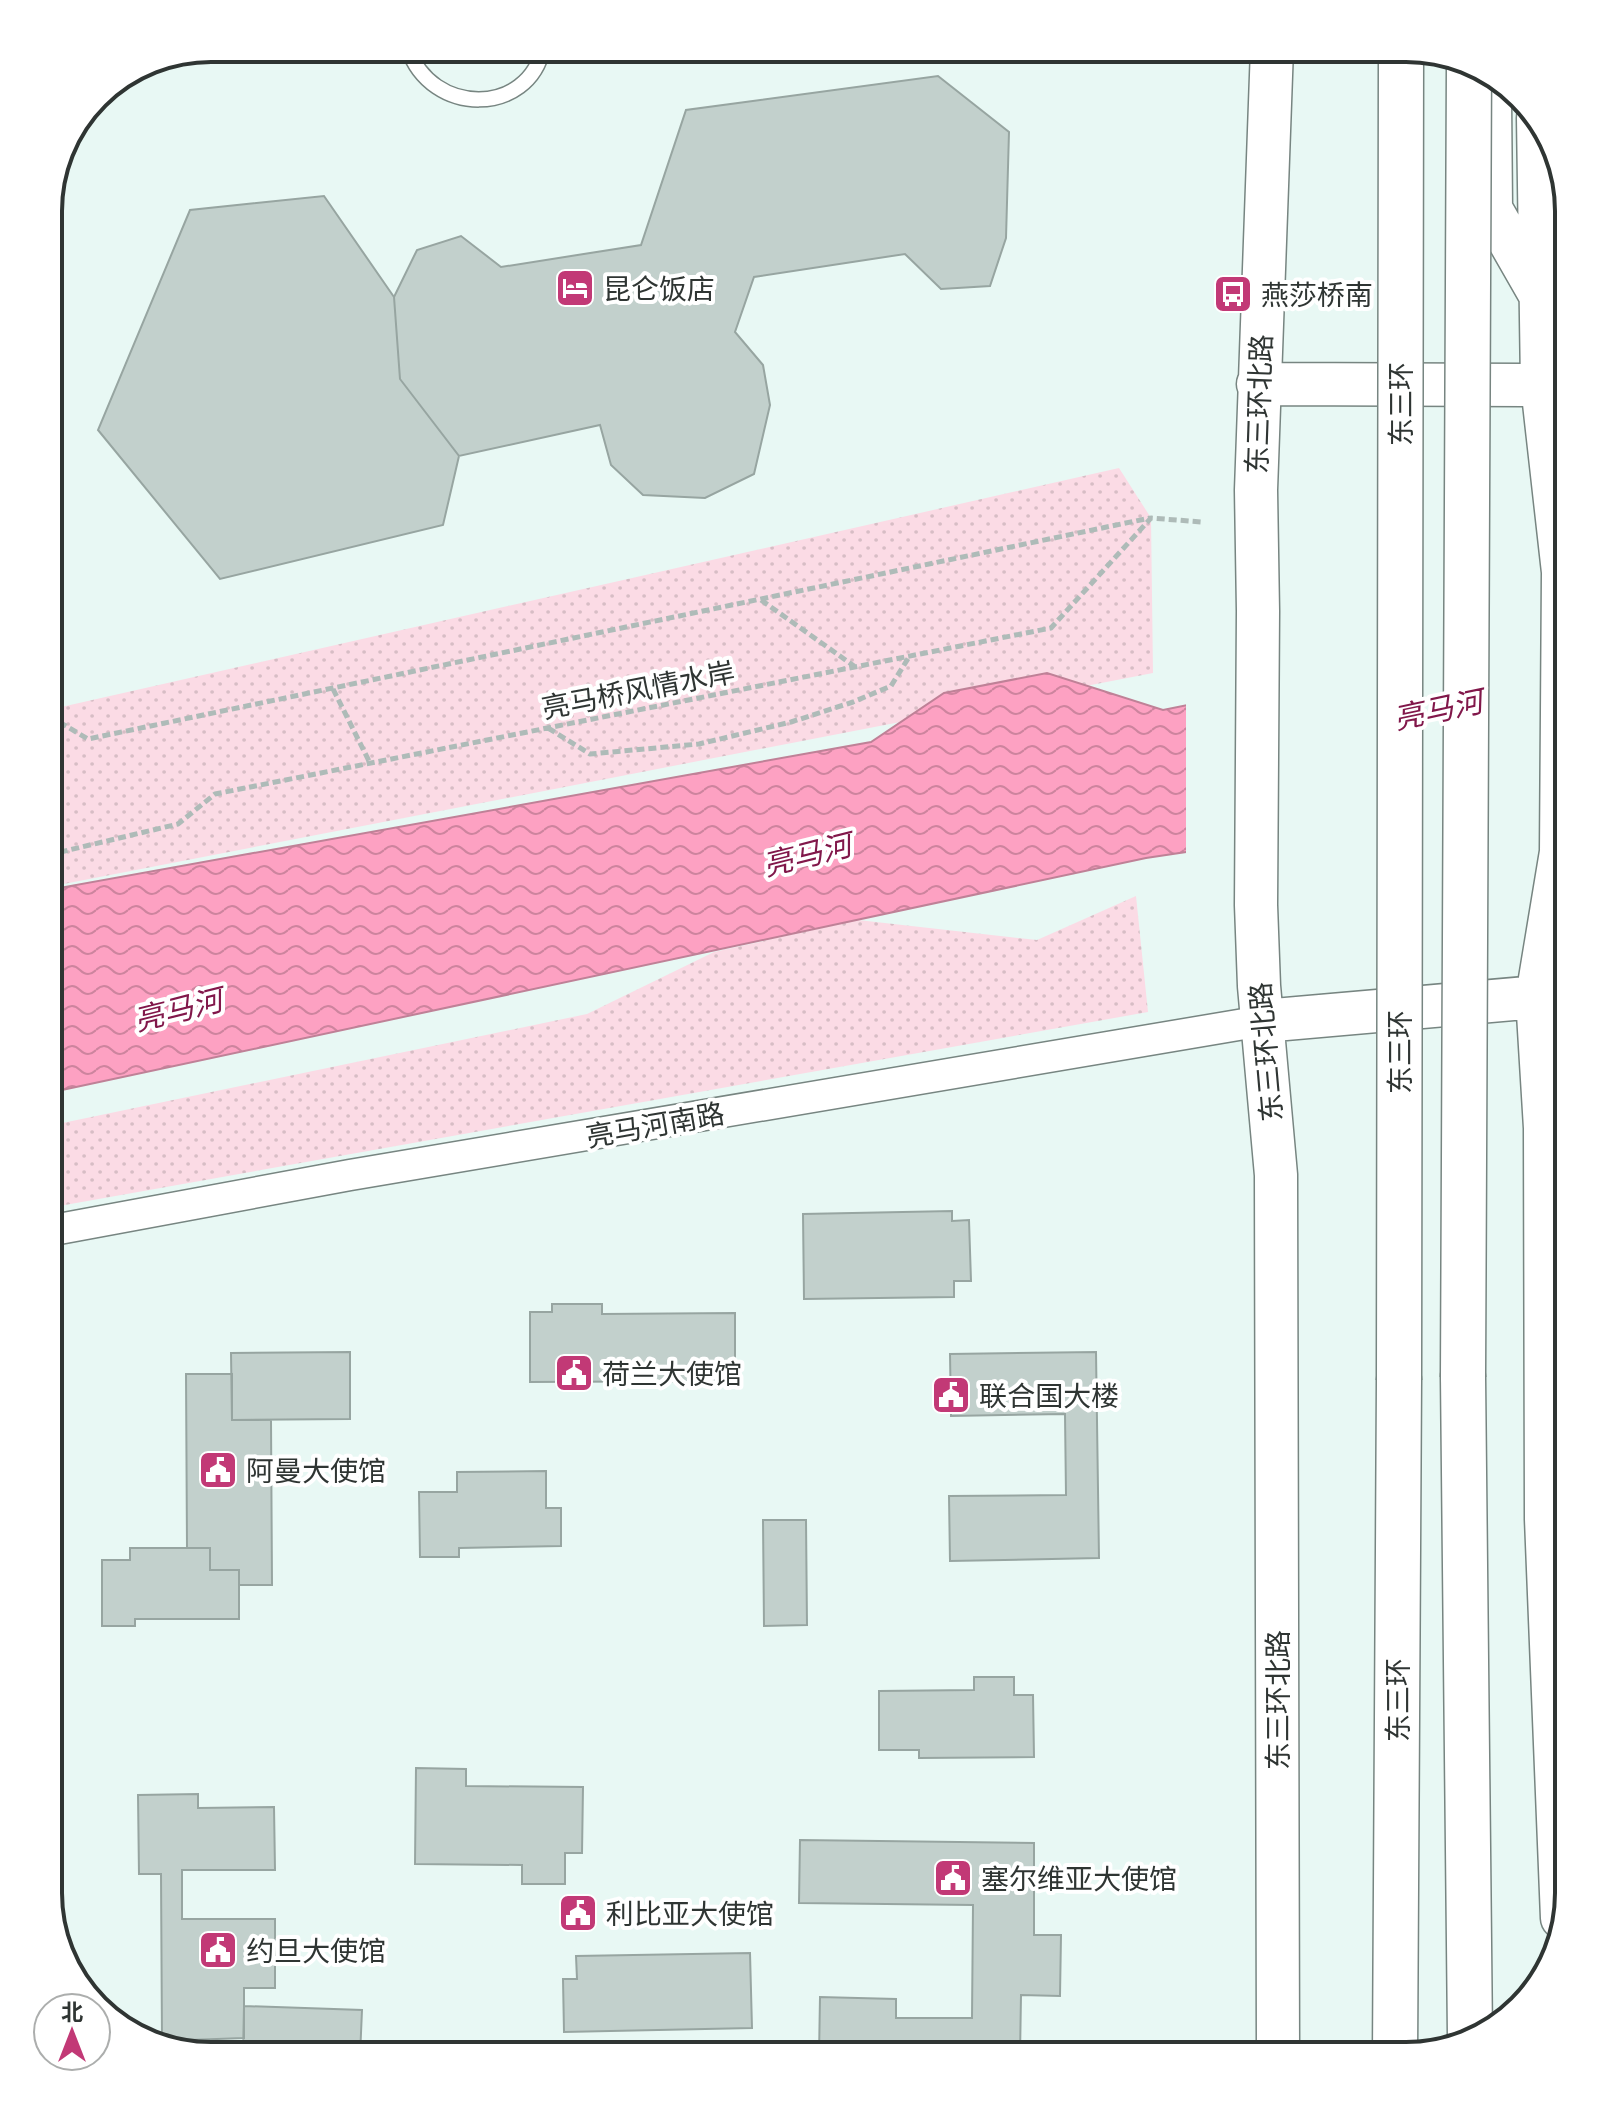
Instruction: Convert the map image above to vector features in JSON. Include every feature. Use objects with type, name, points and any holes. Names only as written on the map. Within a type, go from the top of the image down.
[{"type":"highway","name":"东三环","points":[[1395,2042],[1401,62]]},
{"type":"highway","points":[[1469,76],[1463,1377],[1470,2028]]},
{"type":"street","name":"东三环北路","points":[[1271,62],[1256,490],[1256,905],[1262,1021],[1276,1175],[1278,2042]]},
{"type":"street","points":[[1490,89],[1491,209],[1541,296]]},
{"type":"street","points":[[1538,142],[1541,296],[1555,473]]},
{"type":"street","points":[[1258,384],[1546,362]]},
{"type":"street","points":[[1555,969],[1545,1128],[1555,1548]]},
{"type":"street","points":[[1262,1021],[1553,998]]},
{"type":"street","name":"亮马河南路","points":[[62,1228],[350,1175],[1262,1021]]},
{"type":"lane","points":[[412,62],[426,80],[445,94],[467,100],[490,98],[511,91],[529,76],[536,62]]},
{"type":"path","points":[[62,723],[88,739],[1151,518],[1202,522]]},
{"type":"path","name":"亮马桥风情水岸","points":[[62,852],[178,824],[215,794],[1051,628],[1151,518]]},
{"type":"path","points":[[760,599],[855,667]]},
{"type":"path","points":[[547,727],[590,754],[699,744],[791,722],[891,686],[909,656]]},
{"type":"path","points":[[332,688],[370,763]]},
{"type":"shaded area","points":[[1119,468],[1151,518],[1153,673],[62,884],[62,707]]},
{"type":"shaded area","points":[[1136,896],[1148,1012],[62,1206],[62,1123],[587,1014],[714,952],[858,920],[1037,940]]},
{"type":"water","name":"亮马河","points":[[1555,631],[1555,797],[1146,858],[62,1090],[62,887],[871,742],[944,693],[1047,673],[1163,710]]},
{"type":"pier","points":[[1555,627],[1555,801],[1186,857],[1186,701]]},
{"type":"building","name":"昆仑饭店","points":[[938,76],[1009,132],[1006,238],[990,286],[941,289],[905,254],[754,277],[735,332],[763,365],[770,405],[754,474],[705,498],[643,495],[611,465],[600,425],[459,456],[400,379],[394,297],[417,250],[461,236],[501,267],[641,245],[686,110]]},
{"type":"building","points":[[324,196],[394,297],[400,379],[459,456],[443,525],[220,579],[98,430],[190,210]]},
{"type":"building","points":[[952,1211],[952,1221],[969,1220],[971,1281],[954,1281],[954,1297],[804,1299],[803,1214]]},
{"type":"building","points":[[552,1304],[602,1304],[602,1314],[735,1313],[735,1381],[530,1382],[530,1312],[552,1312]]},
{"type":"building","points":[[350,1352],[350,1419],[232,1420],[231,1353]]},
{"type":"building","points":[[1096,1352],[1099,1558],[950,1561],[949,1496],[1066,1495],[1065,1414],[951,1416],[950,1354]]},
{"type":"building","points":[[186,1374],[232,1374],[232,1420],[271,1420],[272,1585],[239,1585],[239,1570],[210,1570],[210,1548],[187,1548]]},
{"type":"building","points":[[546,1471],[546,1508],[561,1508],[561,1546],[459,1548],[459,1557],[420,1557],[419,1492],[457,1492],[457,1472]]},
{"type":"building","points":[[763,1520],[806,1520],[807,1625],[764,1626]]},
{"type":"building","points":[[130,1548],[210,1548],[210,1570],[239,1570],[239,1619],[135,1619],[135,1626],[102,1626],[102,1560],[130,1560]]},
{"type":"building","points":[[974,1677],[1014,1677],[1014,1695],[1033,1695],[1034,1757],[919,1758],[919,1750],[879,1750],[879,1691],[974,1690]]},
{"type":"building","points":[[416,1768],[466,1769],[466,1786],[583,1787],[582,1853],[565,1853],[565,1884],[522,1884],[522,1865],[415,1864]]},
{"type":"building","points":[[198,1794],[198,1808],[274,1807],[275,1870],[182,1870],[182,1919],[275,1919],[275,1988],[244,1988],[244,2038],[188,2040],[162,2034],[161,1874],[139,1874],[138,1795]]},
{"type":"building","points":[[800,1840],[1034,1843],[1034,1935],[1061,1935],[1060,1996],[1021,1995],[1020,2042],[819,2042],[820,1997],[896,1999],[896,2018],[972,2018],[973,1905],[799,1903]]},
{"type":"building","points":[[750,1953],[752,2028],[564,2032],[563,1979],[577,1979],[576,1956]]},
{"type":"building","points":[[244,2006],[362,2010],[361,2042],[243,2042]]},
{"type":"place","name":"昆仑饭店","points":[[575,288]]},
{"type":"place","name":"燕莎桥南","points":[[1233,294]]},
{"type":"place","name":"荷兰大使馆","points":[[574,1373]]},
{"type":"place","name":"联合国大楼","points":[[951,1395]]},
{"type":"place","name":"阿曼大使馆","points":[[218,1470]]},
{"type":"place","name":"塞尔维亚大使馆","points":[[953,1878]]},
{"type":"place","name":"利比亚大使馆","points":[[578,1913]]},
{"type":"place","name":"约旦大使馆","points":[[218,1950]]}]
